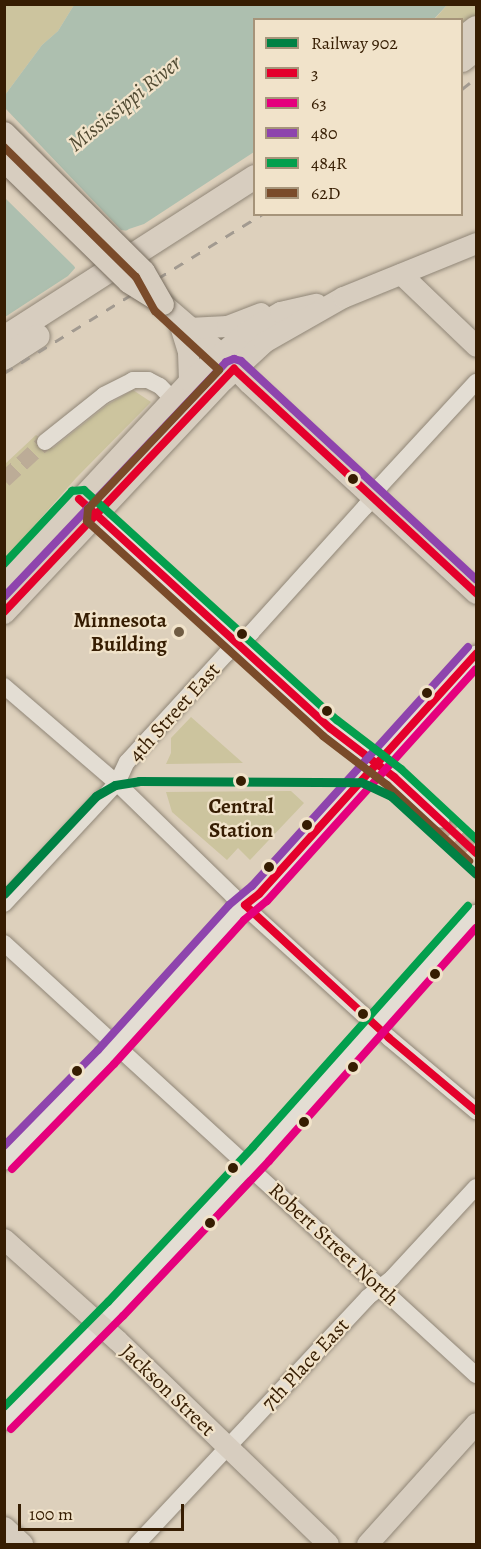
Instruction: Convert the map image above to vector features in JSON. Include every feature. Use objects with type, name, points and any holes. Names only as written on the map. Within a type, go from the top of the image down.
[{"type":"highway","points":[[463,38],[477,28]]},
{"type":"highway","points":[[463,59],[477,49]]},
{"type":"highway","points":[[4,338],[253,178]]},
{"type":"highway","points":[[4,358],[253,198]]},
{"type":"main road","points":[[4,132],[144,271],[163,304]]},
{"type":"main road","points":[[4,161],[128,282],[163,304],[227,361],[477,593]]},
{"type":"main road","points":[[4,580],[189,381],[343,297],[477,243]]},
{"type":"main road","points":[[401,274],[477,346]]},
{"type":"main road","points":[[183,323],[227,326],[256,313],[280,312],[343,297]]},
{"type":"main road","points":[[4,613],[189,416],[247,331],[280,312]]},
{"type":"main road","points":[[183,323],[188,352],[189,381]]},
{"type":"main road","name":"Jackson Street","points":[[4,1239],[99,1325],[328,1545]]},
{"type":"main road","points":[[367,1545],[477,1423]]},
{"type":"main road","points":[[4,1527],[22,1545]]},
{"type":"street","points":[[45,442],[104,395],[133,380],[148,380],[160,386],[189,416]]},
{"type":"street","name":"4th Street East","points":[[4,904],[117,783],[127,762],[238,643],[251,633],[477,382]]},
{"type":"street","points":[[79,499],[330,728],[441,820]]},
{"type":"street","points":[[4,1162],[117,1045],[245,905],[259,894],[477,654]]},
{"type":"street","points":[[4,686],[117,783],[376,1025],[477,1112]]},
{"type":"street","points":[[4,1422],[99,1325],[333,1077],[376,1025],[477,913]]},
{"type":"street","name":"Robert Street North","points":[[4,943],[477,1375]]},
{"type":"street","name":"7th Place East","points":[[137,1545],[368,1297],[380,1288],[477,1187]]},
{"type":"shaded area","points":[[4,5],[74,5],[58,31],[42,45],[5,95]]},
{"type":"shaded area","points":[[447,5],[476,5],[476,18],[463,28],[463,18],[436,18]]},
{"type":"shaded area","points":[[133,390],[151,402],[76,478],[5,559],[5,464],[36,435],[53,448],[107,405]]},
{"type":"shaded area","points":[[191,717],[243,763],[166,764],[171,753],[171,738]]},
{"type":"shaded area","points":[[291,791],[304,803],[250,860],[238,848],[227,860],[172,812],[166,792]]},
{"type":"water","name":"Mississippi River","points":[[74,5],[447,5],[435,18],[253,18],[253,153],[144,224],[129,229],[84,258],[68,276],[5,317],[5,95],[42,45],[58,31]]},
{"type":"pier","points":[[5,108],[121,230],[129,231],[86,260],[77,271],[4,197]]},
{"type":"tunnel","points":[[4,480],[45,442]]},
{"type":"tunnel","points":[[442,820],[476,853]]},
{"type":"railway","points":[[463,88],[476,78]]},
{"type":"railway","points":[[4,373],[259,216]]},
{"type":"rail line","name":"902","points":[[4,894],[96,796],[115,785],[139,781],[361,782],[391,796],[476,874]]},
{"type":"transit line","name":"62D","points":[[4,147],[136,277],[155,311],[219,370],[88,509],[87,521],[323,736],[387,785],[469,861]]},
{"type":"transit line","name":"480","points":[[4,597],[226,362],[234,359],[241,361],[476,579]]},
{"type":"transit line","name":"3","points":[[234,369],[476,593]]},
{"type":"transit line","name":"3","points":[[4,612],[234,369]]},
{"type":"transit line","name":"484R","points":[[4,564],[72,491],[84,490],[337,720],[401,769],[476,839]]},
{"type":"transit line","name":"3","points":[[79,499],[330,728],[394,777],[476,853]]},
{"type":"transit line","name":"480","points":[[4,1146],[98,1050],[229,905],[252,886],[468,647]]},
{"type":"transit line","name":"3","points":[[245,905],[259,894],[476,654]]},
{"type":"transit line","name":"63","points":[[12,1169],[114,1064],[244,920],[267,901],[476,669]]},
{"type":"transit line","name":"3","points":[[245,905],[389,1038],[476,1111]]},
{"type":"transit line","name":"484R","points":[[4,1407],[108,1302],[253,1147],[468,906]]},
{"type":"transit line","name":"63","points":[[11,1429],[123,1316],[269,1161],[476,928]]},
{"type":"place","name":"Minnesota Building","points":[[179,632]]},
{"type":"place","name":"Central Station","points":[[241,781]]}]
